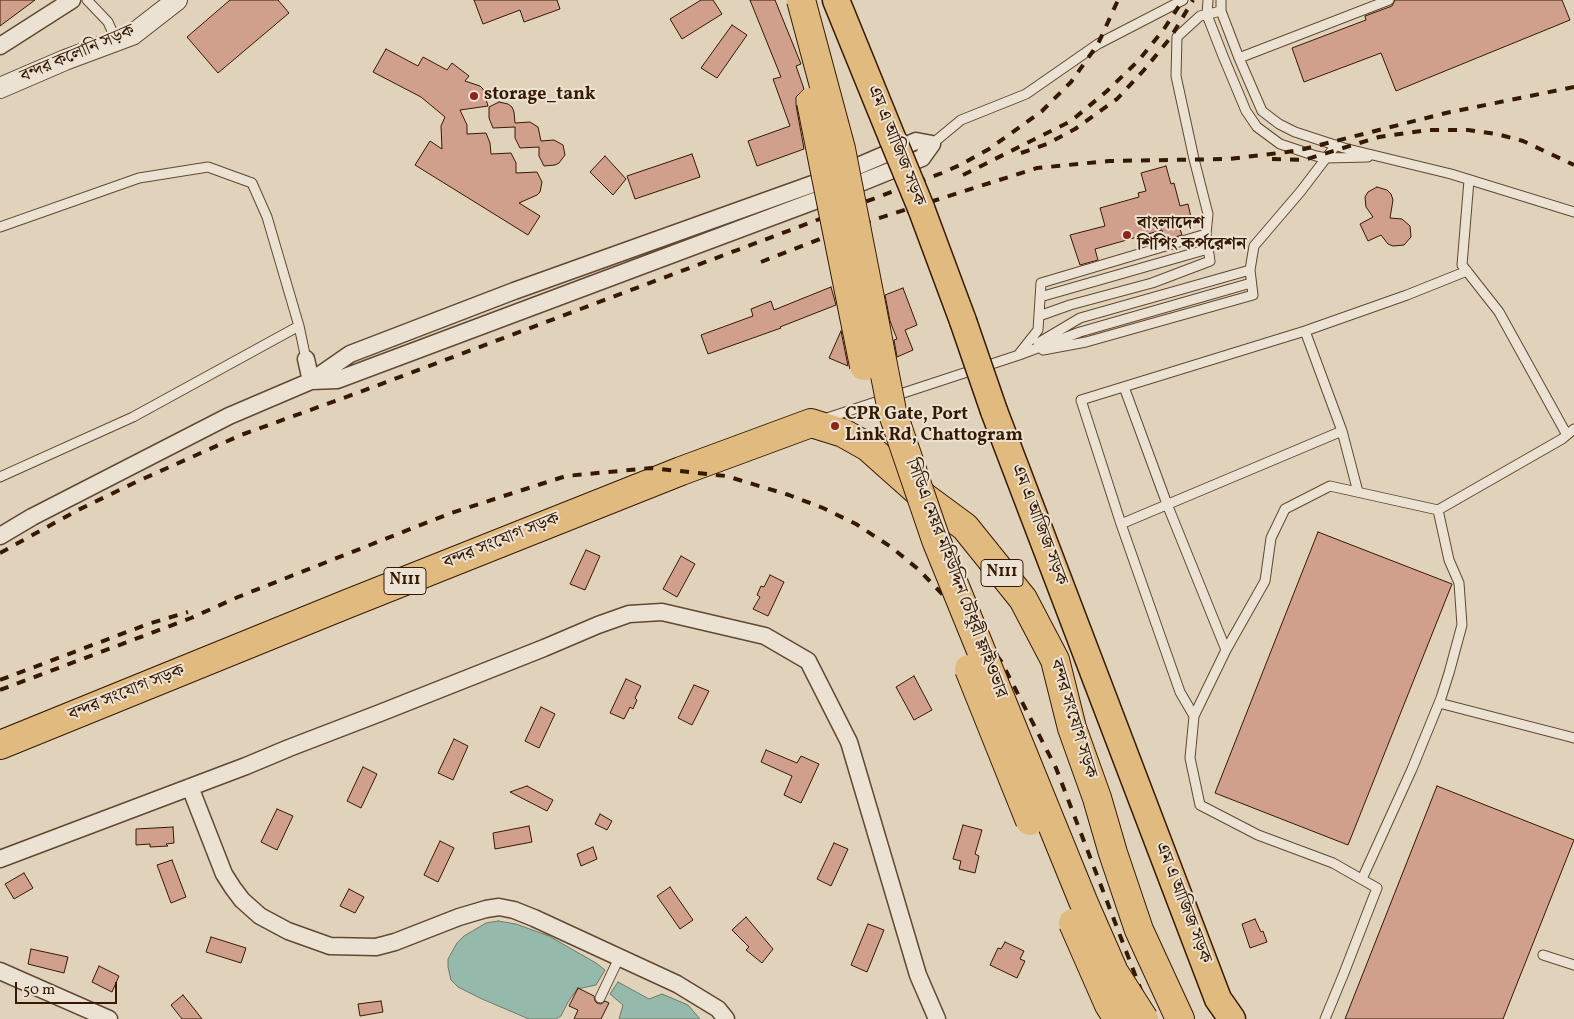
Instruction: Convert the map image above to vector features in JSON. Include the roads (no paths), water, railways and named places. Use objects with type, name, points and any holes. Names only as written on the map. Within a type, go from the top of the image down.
[{"type":"highway","points":[[782,0],[805,76],[868,384],[901,491],[989,722],[1088,961],[1108,1005],[1118,1019]]},
{"type":"highway","name":"সিডিএ মেয়র মহিউদ্দিন চৌধুরী ফ্লাইওভার","points":[[801,0],[841,149],[892,412],[936,540],[1079,892],[1114,972],[1144,1019]]},
{"type":"highway","name":"বন্দর সংযোগ সড়ক","points":[[0,745],[329,611],[681,471],[811,423],[848,436],[868,447],[924,496],[965,528],[1023,599],[1055,660],[1072,728],[1097,798],[1139,930],[1180,1019]]},
{"type":"main road","name":"এম এ আজিজ সড়ক","points":[[836,0],[921,208],[994,411],[1218,999],[1232,1019]]},
{"type":"street","points":[[0,46],[72,0]]},
{"type":"street","name":"বন্দর কলোনি সড়ক","points":[[0,88],[132,35],[177,0]]},
{"type":"street","points":[[0,536],[32,517],[212,424],[311,381],[350,354],[523,288],[835,176],[916,141],[932,144],[922,158],[524,312],[338,380],[311,381]]},
{"type":"street","points":[[306,359],[311,381]]},
{"type":"street","points":[[0,858],[190,787],[598,625],[629,614],[662,612],[765,636],[808,661],[849,742],[918,975],[937,1019]]},
{"type":"street","points":[[190,787],[221,866],[232,888],[260,916],[296,934],[330,946],[376,947],[395,942],[486,908],[499,907],[514,910],[534,918],[616,964],[677,984],[718,1009],[726,1019]]},
{"type":"street","points":[[0,971],[109,1019]]},
{"type":"lane","points":[[87,0],[108,22],[116,40]]},
{"type":"lane","points":[[932,144],[961,120],[1026,94],[1098,44],[1183,0]]},
{"type":"lane","points":[[1208,0],[1207,15],[1246,111],[1257,127],[1280,144],[1316,156],[1326,158],[1381,157]]},
{"type":"lane","points":[[1221,0],[1221,11],[1262,111],[1279,124],[1295,132],[1336,145],[1469,180],[1574,212]]},
{"type":"lane","points":[[1239,58],[1389,0]]},
{"type":"lane","points":[[1039,316],[1070,305],[1152,282],[1210,261],[1206,234],[1208,214],[1176,76],[1177,36],[1200,16],[1221,11]]},
{"type":"lane","points":[[1018,355],[1086,342],[1253,296],[1250,270],[1254,246],[1301,191],[1336,145]]},
{"type":"lane","points":[[0,227],[139,178],[208,167],[252,183],[266,217],[299,326],[306,359]]},
{"type":"lane","points":[[1325,1019],[1377,888],[1333,863],[1258,835],[1200,805],[1190,758],[1194,716],[1226,650],[1265,581],[1271,538],[1285,509],[1330,486],[1438,510],[1570,432],[1499,312],[1462,265],[1469,180]]},
{"type":"lane","points":[[1018,355],[1038,330],[1041,283],[1206,234]]},
{"type":"lane","points":[[1040,297],[1208,249]]},
{"type":"lane","points":[[1018,355],[1080,318],[1250,270]]},
{"type":"lane","points":[[1194,716],[1180,692],[1121,524],[1081,400],[1304,331],[1407,295],[1467,271]]},
{"type":"lane","points":[[1018,355],[1080,332],[1250,283]]},
{"type":"lane","points":[[0,477],[133,417],[299,326]]},
{"type":"lane","points":[[1304,331],[1342,431],[1358,492]]},
{"type":"lane","name":"বন্দর সংযোগ সড়ক","points":[[811,423],[1018,355]]},
{"type":"lane","points":[[1124,387],[1167,504],[1226,650]]},
{"type":"lane","points":[[1121,524],[1342,431]]},
{"type":"lane","points":[[1362,879],[1412,769],[1439,703],[1450,673],[1462,625],[1459,583],[1449,560],[1438,510]]},
{"type":"lane","points":[[1439,703],[1574,738]]},
{"type":"lane","points":[[1543,954],[1574,966]]},
{"type":"lane","points":[[600,996],[616,964]]},
{"type":"railway","points":[[0,553],[78,510],[241,435],[360,392],[960,165],[989,149],[1042,111],[1071,82],[1098,44],[1118,0]]},
{"type":"railway","points":[[963,175],[1071,121],[1107,91],[1139,60],[1164,29],[1183,0]]},
{"type":"railway","points":[[1021,153],[1047,144],[1075,129],[1117,99],[1171,37],[1193,0]]},
{"type":"railway","points":[[761,262],[851,227],[1037,168],[1109,161],[1229,159],[1287,152],[1446,113],[1574,87]]},
{"type":"railway","points":[[1272,159],[1304,160],[1379,137],[1428,130],[1468,130],[1497,134],[1523,141],[1574,165]]},
{"type":"railway","points":[[0,690],[191,618],[238,597],[451,513],[566,476],[651,468],[726,476],[789,495],[823,508],[856,524],[891,547],[918,569],[975,628],[1001,661],[1056,768],[1152,1019]]},
{"type":"railway","points":[[0,680],[148,624],[188,612]]},
{"type":"place","name":"storage_tank","points":[[474,96]]},
{"type":"place","name":"বাংলাদেশ শিপিং কর্পরেশন","points":[[1127,235]]},
{"type":"place","name":"CPR Gate, Port Link Rd, Chattogram","points":[[835,426]]}]
